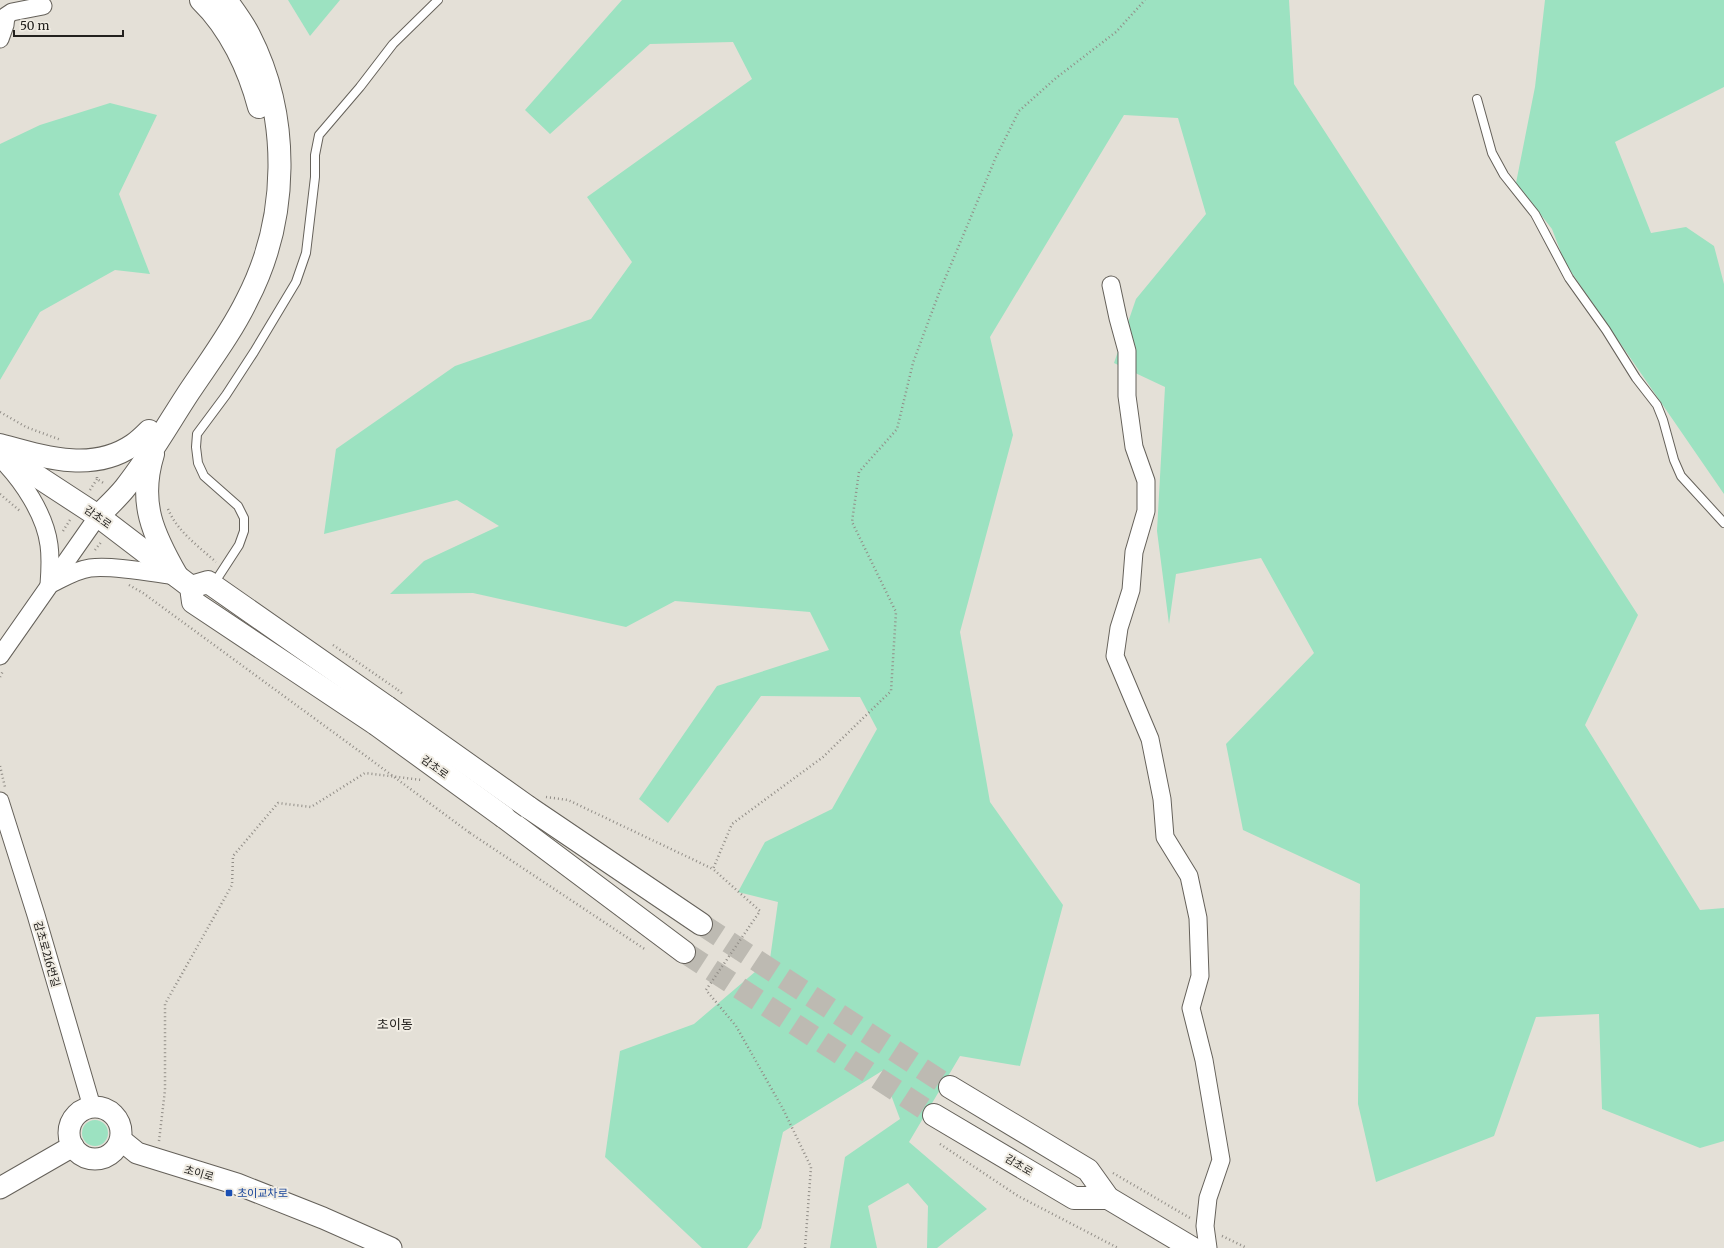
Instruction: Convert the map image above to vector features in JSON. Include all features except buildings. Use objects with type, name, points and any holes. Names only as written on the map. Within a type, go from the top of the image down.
[{"type":"main road","points":[[201,0],[224,28],[240,56],[254,88],[262,120],[268,157],[268,188],[265,219],[258,246],[246,281],[225,319],[154,435],[146,488],[148,508],[164,552],[184,581],[208,582],[218,577]]},
{"type":"main road","points":[[98,516],[118,478],[154,435],[229,331],[247,300],[270,239],[277,206],[280,163],[275,113],[264,72],[249,35],[226,0]]},
{"type":"main road","points":[[0,445],[52,459],[95,460],[116,455],[154,435]]},
{"type":"main road","name":"감초로","points":[[0,452],[98,516],[184,581],[193,602],[387,707],[536,802],[701,924]]},
{"type":"main road","name":"감초로","points":[[218,577],[387,707],[504,817],[684,952]]},
{"type":"main road","points":[[950,1087],[1088,1170],[1108,1198],[1192,1248]]},
{"type":"main road","name":"감초로","points":[[934,1115],[1074,1198],[1108,1198]]},
{"type":"street","points":[[0,38],[5,25],[6,16],[12,12],[43,6]]},
{"type":"street","points":[[1111,285],[1127,351],[1127,396],[1134,447],[1146,481],[1146,511],[1134,552],[1131,590],[1119,628],[1115,656],[1150,739],[1162,799],[1165,837],[1189,876],[1198,918],[1200,976],[1191,1008],[1204,1060],[1221,1160],[1208,1198],[1205,1226],[1208,1248]]},
{"type":"street","points":[[0,458],[30,497],[42,521],[47,535],[50,563],[49,586]]},
{"type":"street","points":[[0,656],[98,516]]},
{"type":"street","points":[[49,586],[71,573],[94,568],[113,568],[184,581]]},
{"type":"street","name":"감초로216번길","points":[[3,796],[92,1107]]},
{"type":"street","points":[[92,1107],[102,1108],[112,1113],[118,1120],[121,1130],[121,1140],[116,1150],[108,1156],[98,1160],[88,1159],[79,1154],[73,1146],[69,1137],[70,1126],[75,1117],[82,1110],[92,1107]]},
{"type":"street","name":"초이로","points":[[121,1140],[137,1153],[237,1184],[323,1218],[391,1248]]},
{"type":"street","points":[[0,1188],[73,1146]]},
{"type":"lane","points":[[218,577],[239,545],[244,531],[244,518],[238,506],[204,476],[198,463],[196,447],[197,434],[226,395],[296,282],[306,253],[315,177],[315,155],[319,135],[360,87],[393,44],[438,0]]},
{"type":"lane","points":[[1478,99],[1492,153],[1504,175],[1535,214],[1569,278],[1606,330],[1636,378],[1656,405],[1663,420],[1674,460],[1681,476],[1724,523]]},
{"type":"path","points":[[713,869],[732,824],[823,757],[891,691],[896,612],[852,522],[859,472],[897,429],[913,363],[939,293],[996,157],[1019,111],[1056,78],[1116,32],[1145,0]]},
{"type":"path","points":[[0,494],[24,516]]},
{"type":"path","points":[[172,519],[218,577]]},
{"type":"path","points":[[47,535],[63,531],[94,552],[94,568]]},
{"type":"path","points":[[125,584],[143,593],[470,832],[646,950]]},
{"type":"path","points":[[327,641],[387,707]]},
{"type":"path","points":[[0,766],[3,796]]},
{"type":"path","points":[[157,1160],[165,1090],[165,1004],[232,885],[233,856],[278,803],[311,807],[365,773],[428,781]]},
{"type":"path","points":[[536,802],[568,800],[713,869],[760,911],[706,990],[736,1026],[783,1109],[811,1167],[805,1248]]},
{"type":"path","points":[[940,1144],[1018,1196],[1118,1248]]},
{"type":"green space","points":[[288,0],[340,0],[310,36]]},
{"type":"green space","points":[[622,0],[1289,0],[1294,84],[1638,615],[1585,725],[1700,910],[1724,908],[1724,1141],[1700,1148],[1602,1109],[1599,1014],[1536,1017],[1494,1136],[1376,1182],[1358,1104],[1360,884],[1243,830],[1226,744],[1314,653],[1261,558],[1176,574],[1169,624],[1157,531],[1165,387],[1114,363],[1136,299],[1206,214],[1178,118],[1124,115],[990,337],[1013,435],[960,632],[990,802],[1063,905],[1020,1066],[960,1056],[909,1142],[987,1209],[937,1248],[927,1248],[928,1206],[908,1183],[868,1206],[877,1248],[830,1248],[845,1157],[900,1119],[882,1071],[783,1132],[761,1228],[747,1248],[702,1248],[605,1157],[620,1051],[694,1024],[770,959],[778,902],[738,892],[765,842],[832,809],[877,729],[860,697],[761,696],[668,823],[639,799],[717,686],[829,650],[810,612],[675,601],[626,627],[473,593],[390,594],[424,561],[499,526],[457,500],[324,534],[336,449],[455,366],[591,319],[632,262],[587,197],[752,79],[733,42],[650,44],[550,134],[525,110]]},
{"type":"green space","points":[[1545,0],[1724,0],[1724,87],[1615,142],[1651,233],[1686,227],[1714,246],[1724,284],[1724,494],[1565,263],[1552,229],[1516,183],[1535,87]]},
{"type":"green space","points":[[110,103],[157,115],[119,194],[150,274],[115,270],[40,312],[0,380],[0,144],[40,125]]},
{"type":"green space","points":[[95,1120],[104,1124],[108,1133],[104,1142],[95,1146],[86,1142],[82,1133],[86,1124]]},
{"type":"tunnel","points":[[701,924],[950,1087]]},
{"type":"tunnel","points":[[684,952],[934,1115]]},
{"type":"place","name":"초이교차로","points":[[229,1193]]},
{"type":"district","name":"초이동","points":[[395,1024]]}]
